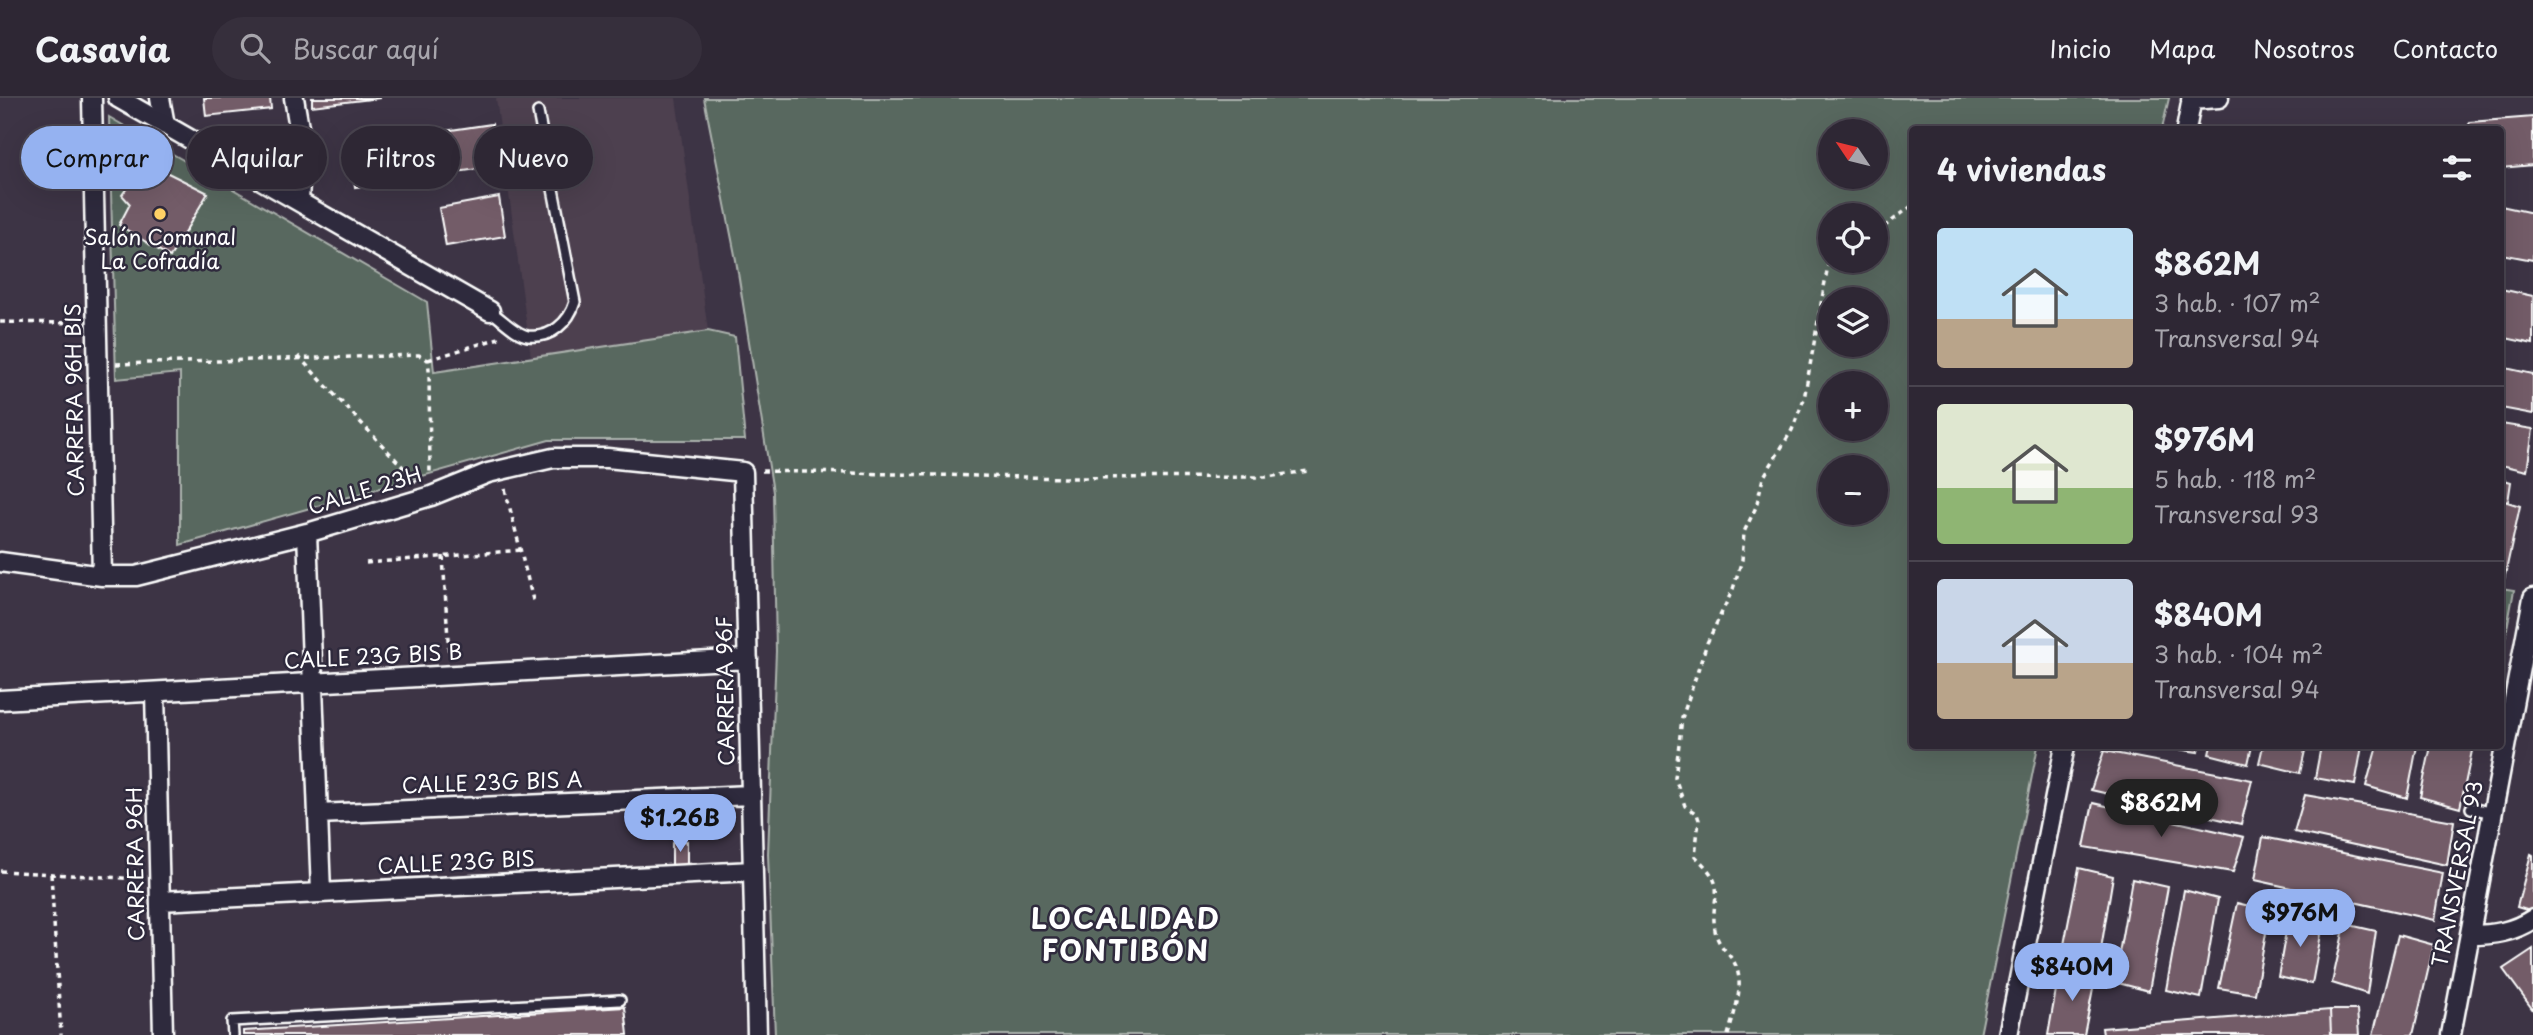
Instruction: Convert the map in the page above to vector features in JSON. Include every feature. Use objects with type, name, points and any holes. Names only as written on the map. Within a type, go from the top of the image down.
[{"type":"street","name":"CARRERA 96H BIS","points":[[92,98],[102,576]]},
{"type":"street","points":[[118,98],[491,311]]},
{"type":"street","points":[[159,98],[165,125]]},
{"type":"street","points":[[294,98],[302,145],[299,201]]},
{"type":"street","points":[[2187,126],[2192,99],[2220,98]]},
{"type":"street","name":"CALLE 23H","points":[[0,562],[102,576],[136,576],[307,533],[431,496],[500,470],[553,458],[607,458],[743,472]]},
{"type":"street","name":"CARRERA 96F","points":[[743,472],[757,1035]]},
{"type":"street","points":[[307,533],[321,892]]},
{"type":"street","name":"TRANSVERSAL 93","points":[[2451,1035],[2533,598]]},
{"type":"street","name":"CALLE 23G BIS B","points":[[0,700],[748,659]]},
{"type":"street","name":"CARRERA 96H","points":[[155,692],[163,1035]]},
{"type":"street","points":[[2008,1035],[2064,749]]},
{"type":"street","name":"CALLE 23G BIS A","points":[[318,814],[751,795]]},
{"type":"street","name":"CALLE 23G BIS","points":[[160,901],[753,871]]},
{"type":"street","points":[[2470,935],[2491,935],[2517,929],[2533,919]]},
{"type":"lane","points":[[491,311],[518,332],[528,336],[561,326],[571,316],[575,302],[538,112]]},
{"type":"lane","points":[[2471,808],[2493,813]]},
{"type":"lane","points":[[233,1035],[232,1021],[620,1000]]},
{"type":"path","points":[[1888,224],[1909,208]]},
{"type":"path","points":[[1728,1035],[1739,993],[1738,973],[1714,928],[1717,888],[1712,873],[1695,856],[1699,820],[1697,814],[1685,806],[1675,778],[1676,754],[1682,718],[1707,643],[1728,601],[1742,559],[1748,521],[1756,507],[1763,478],[1791,430],[1804,399],[1827,273]]},
{"type":"path","points":[[0,321],[97,323]]},
{"type":"path","points":[[97,365],[298,356],[419,355],[428,360],[518,332]]},
{"type":"path","points":[[298,356],[431,496]]},
{"type":"path","points":[[428,360],[431,496]]},
{"type":"path","points":[[500,470],[534,604]]},
{"type":"path","points":[[743,472],[789,470],[1068,478],[1266,477],[1308,471]]},
{"type":"path","points":[[366,564],[521,550]]},
{"type":"path","points":[[443,556],[450,675]]},
{"type":"path","points":[[0,871],[160,880]]},
{"type":"path","points":[[51,874],[61,1035]]},
{"type":"shaded area","points":[[496,98],[676,98],[708,331],[531,357],[508,189],[593,189],[593,126],[500,126]]},
{"type":"shaded area","points":[[704,98],[2169,98],[2163,126],[1909,126],[1909,749],[2037,749],[1980,1035],[775,1035],[768,854],[776,651],[773,492],[736,260]]},
{"type":"shaded area","points":[[109,117],[124,126],[109,126]]},
{"type":"shaded area","points":[[173,154],[187,162],[187,189],[233,189],[427,302],[434,372],[708,331],[735,337],[745,440],[549,440],[180,545],[180,373],[116,379],[111,189],[173,189]]},
{"type":"shaded area","points":[[2504,588],[2514,590],[2504,645]]},
{"type":"building","points":[[204,98],[270,98],[271,109],[206,116]]},
{"type":"building","points":[[312,98],[380,98],[312,106]]},
{"type":"building","points":[[2533,117],[2533,165],[2504,168],[2504,126],[2468,126],[2470,122]]},
{"type":"building","points":[[474,127],[474,170],[460,172],[460,129]]},
{"type":"building","name":"Salón Comunal La Cofradía","points":[[173,176],[187,182],[187,189],[200,189],[208,193],[170,257],[119,225],[130,204],[122,195],[126,189],[173,189]]},
{"type":"building","points":[[499,197],[505,236],[446,246],[439,208]]},
{"type":"building","points":[[2504,207],[2533,213],[2533,260],[2504,255]]},
{"type":"building","points":[[2504,290],[2533,296],[2533,344],[2504,338]]},
{"type":"building","points":[[2504,368],[2533,374],[2533,414],[2504,409]]},
{"type":"building","points":[[2504,424],[2533,429],[2527,471],[2504,466]]},
{"type":"building","points":[[2504,480],[2511,482],[2508,502],[2504,501]]},
{"type":"building","points":[[2504,501],[2520,506],[2504,580]]},
{"type":"building","points":[[2177,749],[2198,749],[2198,752]]},
{"type":"building","points":[[2210,749],[2251,749],[2248,764],[2209,754]]},
{"type":"building","points":[[2262,749],[2305,749],[2300,773],[2259,763]]},
{"type":"building","points":[[2320,749],[2361,749],[2355,785],[2315,778]]},
{"type":"building","points":[[2376,749],[2416,749],[2407,798],[2366,786]]},
{"type":"building","points":[[2430,749],[2472,749],[2460,808],[2420,797]]},
{"type":"building","points":[[2104,751],[2252,780],[2241,824],[2091,790]]},
{"type":"building","points":[[2305,795],[2454,821],[2447,865],[2294,832]]},
{"type":"building","points":[[2093,803],[2244,837],[2233,872],[2084,847]]},
{"type":"building","points":[[2263,837],[2443,873],[2435,920],[2255,880]]},
{"type":"building","points":[[687,841],[687,866],[672,867],[672,843]]},
{"type":"building","points":[[2531,854],[2533,855],[2533,912],[2517,907]]},
{"type":"building","points":[[2079,868],[2113,876],[2099,961],[2062,955]]},
{"type":"building","points":[[2132,879],[2168,887],[2149,991],[2114,982]]},
{"type":"building","points":[[2184,890],[2218,899],[2201,998],[2166,990]]},
{"type":"building","points":[[2237,903],[2270,911],[2255,994],[2219,988]]},
{"type":"building","points":[[2289,914],[2323,923],[2312,984],[2278,977]]},
{"type":"building","points":[[2345,924],[2376,931],[2367,994],[2332,983]]},
{"type":"building","points":[[2398,935],[2434,945],[2413,1035],[2373,1035]]},
{"type":"building","points":[[2533,949],[2533,1010],[2503,969]]},
{"type":"building","points":[[2060,967],[2096,974],[2084,1035],[2048,1035]]},
{"type":"building","points":[[625,1007],[628,1035],[243,1035],[243,1031]]},
{"type":"building","points":[[2330,1010],[2331,1035],[2103,1035],[2102,1028]]},
{"type":"building","points":[[2330,1010],[2357,1010],[2359,1035],[2331,1035]]},
{"type":"place","name":"Salón Comunal La Cofradía","points":[[160,214]]},
{"type":"district","name":"LOCALIDAD FONTIBÓN","points":[[1126,935]]}]
